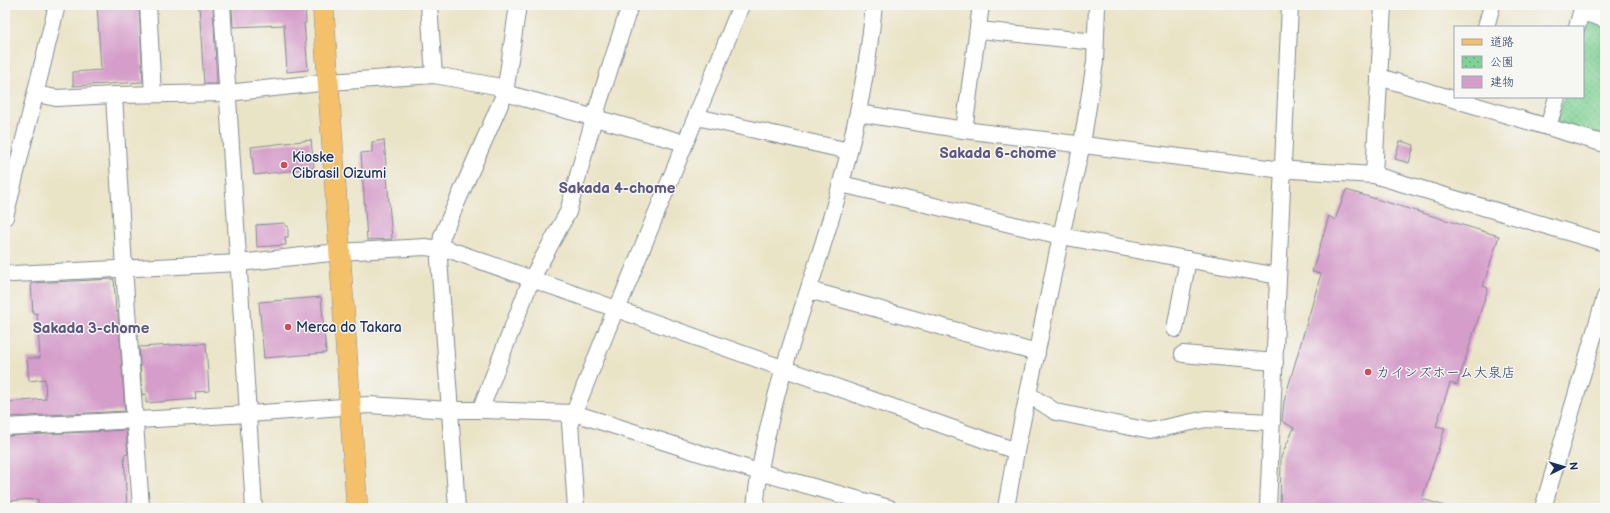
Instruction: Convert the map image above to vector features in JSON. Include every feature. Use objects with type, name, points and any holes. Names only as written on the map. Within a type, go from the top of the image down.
[{"type":"main road","points":[[323,5],[356,508]]},
{"type":"street","points":[[5,217],[57,5]]},
{"type":"street","points":[[148,5],[153,94]]},
{"type":"street","points":[[222,5],[254,508]]},
{"type":"street","points":[[429,5],[434,75]]},
{"type":"street","points":[[456,508],[439,258],[440,248],[442,236],[505,93],[518,5]]},
{"type":"street","points":[[483,410],[483,403],[531,280],[568,212],[594,118],[630,5]]},
{"type":"street","points":[[576,508],[570,423],[616,308],[621,300],[697,117],[741,5]]},
{"type":"street","points":[[756,508],[759,472],[784,368],[841,184],[858,113],[870,45],[874,5]]},
{"type":"street","points":[[964,130],[979,30],[981,5]]},
{"type":"street","points":[[1006,508],[1016,450],[1082,144],[1092,88],[1097,5]]},
{"type":"street","points":[[1268,508],[1290,5]]},
{"type":"street","points":[[1374,175],[1383,5]]},
{"type":"street","points":[[1486,26],[1492,5]]},
{"type":"street","points":[[1581,15],[1605,19]]},
{"type":"street","points":[[979,30],[1095,42]]},
{"type":"street","points":[[36,94],[56,98],[227,92],[329,82],[434,75],[496,86],[505,93],[685,143]]},
{"type":"street","points":[[1379,77],[1454,97]]},
{"type":"street","points":[[114,95],[124,268],[141,508]]},
{"type":"street","points":[[1548,127],[1557,98]]},
{"type":"street","points":[[1466,100],[1605,144]]},
{"type":"street","points":[[858,113],[964,130],[1283,169],[1374,175],[1605,243]]},
{"type":"street","points":[[697,117],[849,151]]},
{"type":"street","points":[[841,184],[1061,236],[1278,276]]},
{"type":"street","points":[[5,273],[13,274],[239,263],[340,252],[426,247],[440,248],[450,250],[531,280],[616,308],[1016,450]]},
{"type":"street","points":[[1175,329],[1188,259]]},
{"type":"street","points":[[809,290],[1037,353]]},
{"type":"street","points":[[1546,507],[1600,333],[1605,297]]},
{"type":"street","points":[[1183,354],[1275,362]]},
{"type":"street","points":[[1028,394],[1056,412],[1150,431],[1206,419],[1272,422]]},
{"type":"street","points":[[5,426],[249,414],[350,405],[450,410],[574,413],[759,472],[889,508]]},
{"type":"green space","points":[[1589,21],[1605,26],[1605,137],[1560,124],[1557,120],[1564,98],[1584,98],[1585,23]]},
{"type":"building","points":[[97,5],[139,5],[143,82],[73,86],[73,72],[101,70]]},
{"type":"building","points":[[199,5],[213,5],[217,84],[204,84]]},
{"type":"building","points":[[232,5],[305,5],[306,23],[304,23],[308,70],[287,72],[284,25],[233,27]]},
{"type":"building","points":[[311,140],[314,168],[254,175],[251,147]]},
{"type":"building","points":[[384,140],[392,239],[367,240],[361,153],[372,152],[372,142]]},
{"type":"building","points":[[1400,141],[1414,145],[1409,163],[1395,159]]},
{"type":"building","points":[[1346,190],[1499,236],[1483,286],[1488,288],[1457,385],[1450,383],[1436,426],[1445,428],[1422,499],[1445,506],[1444,508],[1280,508],[1281,457],[1294,428],[1282,421],[1284,401],[1321,274],[1312,272],[1329,216],[1335,220]]},
{"type":"building","points":[[285,223],[285,226],[288,226],[288,237],[285,237],[286,245],[257,247],[256,225]]},
{"type":"building","points":[[114,279],[116,312],[118,312],[125,411],[9,417],[8,402],[46,399],[45,379],[29,381],[27,358],[40,358],[37,313],[33,314],[31,283]]},
{"type":"building","points":[[321,297],[326,353],[264,358],[259,302]]},
{"type":"building","points":[[206,343],[209,391],[195,392],[196,399],[146,403],[146,394],[142,395],[139,347]]},
{"type":"building","points":[[126,430],[128,454],[124,455],[127,508],[38,508],[38,499],[5,501],[5,436]]},
{"type":"place","name":"Kioske Cibrasil Oizumi","points":[[284,165]]},
{"type":"place","name":"Merca do Takara","points":[[288,327]]},
{"type":"place","name":"カインズホーム大泉店","points":[[1368,372]]},
{"type":"district","name":"Sakada 6-chome","points":[[998,153]]},
{"type":"district","name":"Sakada 4-chome","points":[[617,188]]},
{"type":"district","name":"Sakada 3-chome","points":[[91,328]]}]
